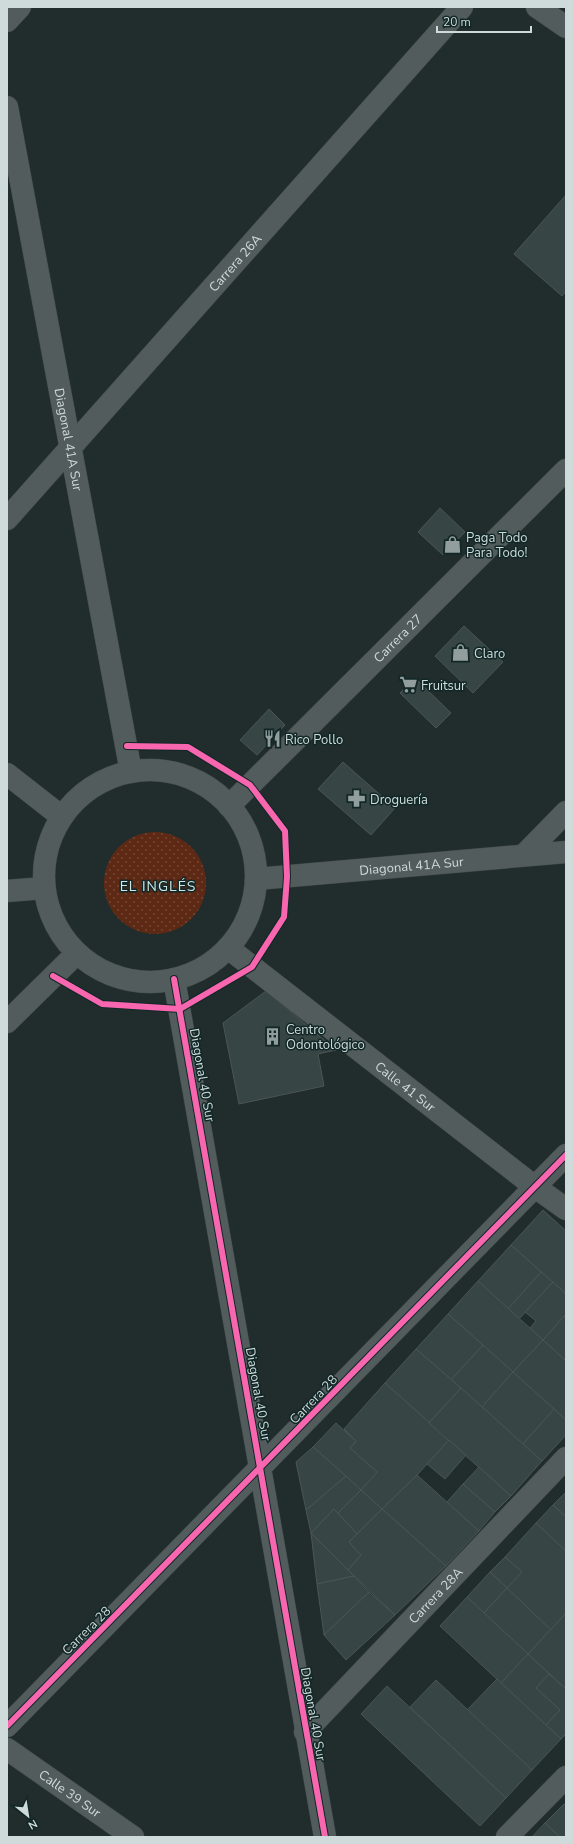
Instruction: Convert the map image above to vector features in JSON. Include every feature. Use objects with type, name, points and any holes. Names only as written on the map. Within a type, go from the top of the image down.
[{"type":"street","points":[[7,21],[20,7]]},
{"type":"street","name":"Carrera 26A","points":[[7,519],[462,7]]},
{"type":"street","points":[[538,7],[566,27]]},
{"type":"street","name":"Diagonal 41A Sur","points":[[7,106],[131,772]]},
{"type":"street","name":"Carrera 27","points":[[229,806],[566,470]]},
{"type":"street","points":[[159,770],[185,776],[209,788],[229,806],[241,822],[250,840],[255,859],[256,879],[250,910],[242,928],[228,948],[212,962],[194,972],[174,979],[139,982],[105,973],[76,954],[60,934],[49,912],[44,888],[45,857],[50,838],[62,817],[81,796],[104,780],[131,772],[159,770]]},
{"type":"street","points":[[7,774],[62,817]]},
{"type":"street","points":[[524,855],[566,812]]},
{"type":"street","name":"Diagonal 41A Sur","points":[[256,879],[566,852]]},
{"type":"street","points":[[7,891],[44,888]]},
{"type":"street","name":"Calle 41 Sur","points":[[228,948],[535,1187],[566,1209]]},
{"type":"street","points":[[7,1022],[76,954]]},
{"type":"street","name":"Diagonal 40 Sur","points":[[174,979],[261,1468],[305,1732],[325,1837]]},
{"type":"street","name":"Carrera 28","points":[[7,1726],[566,1155]]},
{"type":"street","name":"Carrera 28A","points":[[305,1732],[566,1458]]},
{"type":"street","name":"Calle 39 Sur","points":[[7,1749],[133,1837]]},
{"type":"street","points":[[507,1837],[566,1777]]},
{"type":"shaded area","points":[[155,832],[175,836],[183,840],[191,847],[198,855],[202,863],[206,883],[202,903],[198,911],[191,919],[183,926],[175,930],[155,934],[135,930],[127,926],[119,919],[112,911],[108,903],[104,883],[108,863],[112,855],[119,847],[127,840],[135,836]]},
{"type":"building","points":[[566,195],[566,291],[562,296],[514,254]]},
{"type":"building","points":[[440,508],[465,532],[443,555],[418,532]]},
{"type":"building","points":[[464,626],[503,662],[473,693],[435,656]]},
{"type":"building","points":[[415,678],[451,713],[436,728],[400,693]]},
{"type":"building","points":[[269,709],[285,725],[257,755],[240,740]]},
{"type":"building","name":"Droguería","points":[[343,762],[395,808],[371,835],[318,789]]},
{"type":"building","name":"Centro Odontológico","points":[[266,991],[336,1050],[318,1054],[324,1086],[239,1104],[223,1023]]},
{"type":"building","points":[[543,1210],[566,1231],[566,1294],[511,1245]]},
{"type":"building","points":[[511,1245],[541,1272],[508,1309],[478,1281]]},
{"type":"building","points":[[541,1272],[553,1282],[519,1319],[508,1309]]},
{"type":"building","points":[[478,1281],[543,1340],[513,1372],[448,1314]]},
{"type":"building","points":[[553,1282],[566,1294],[566,1314],[543,1340],[530,1328],[536,1321],[525,1312]]},
{"type":"building","points":[[448,1314],[483,1345],[451,1380],[416,1349]]},
{"type":"building","points":[[564,1316],[566,1318],[566,1361],[543,1340]]},
{"type":"building","points":[[543,1340],[566,1361],[566,1420],[513,1372]]},
{"type":"building","points":[[483,1345],[513,1372],[482,1407],[451,1380]]},
{"type":"building","points":[[416,1349],[461,1388],[429,1423],[385,1383]]},
{"type":"building","points":[[513,1372],[554,1409],[523,1444],[482,1407]]},
{"type":"building","points":[[385,1383],[449,1440],[417,1475],[382,1509],[361,1490],[377,1472],[350,1448],[356,1441],[344,1429]]},
{"type":"building","points":[[461,1388],[542,1461],[511,1496],[429,1423]]},
{"type":"building","points":[[554,1409],[566,1420],[566,1435],[542,1461],[523,1444]]},
{"type":"building","points":[[336,1423],[356,1441],[350,1448],[377,1472],[361,1490],[313,1447]]},
{"type":"building","points":[[449,1440],[466,1455],[445,1479],[427,1464]]},
{"type":"building","points":[[313,1447],[346,1476],[306,1510],[296,1462]]},
{"type":"building","points":[[479,1467],[511,1496],[495,1512],[463,1484]]},
{"type":"building","points":[[417,1475],[479,1531],[446,1566],[382,1509]]},
{"type":"building","points":[[346,1476],[361,1490],[338,1513],[334,1509],[311,1533],[306,1510]]},
{"type":"building","points":[[463,1484],[495,1512],[479,1531],[447,1502]]},
{"type":"building","points":[[361,1490],[382,1509],[357,1534],[338,1513]]},
{"type":"building","points":[[566,1492],[566,1517],[553,1505]]},
{"type":"building","points":[[553,1505],[566,1517],[566,1551],[536,1523]]},
{"type":"building","points":[[334,1509],[357,1534],[349,1542],[361,1555],[348,1570],[311,1533]]},
{"type":"building","points":[[382,1509],[446,1566],[395,1615],[348,1570],[361,1555],[349,1542]]},
{"type":"building","points":[[536,1523],[566,1551],[566,1613],[551,1630],[507,1588],[522,1572],[505,1557]]},
{"type":"building","points":[[311,1533],[354,1576],[317,1584]]},
{"type":"building","points":[[505,1557],[522,1572],[507,1588],[490,1572]]},
{"type":"building","points":[[490,1572],[507,1588],[484,1613],[467,1597]]},
{"type":"building","points":[[354,1576],[369,1592],[324,1635],[317,1584]]},
{"type":"building","points":[[507,1588],[551,1630],[528,1654],[484,1613]]},
{"type":"building","points":[[369,1592],[395,1615],[346,1660],[324,1635]]},
{"type":"building","points":[[467,1597],[528,1654],[501,1683],[440,1626]]},
{"type":"building","points":[[566,1613],[566,1689],[528,1654]]},
{"type":"building","points":[[528,1654],[549,1674],[536,1688],[560,1710],[546,1725],[501,1683]]},
{"type":"building","points":[[549,1674],[566,1689],[566,1734],[561,1739],[546,1725],[560,1710],[536,1688]]},
{"type":"building","points":[[497,1679],[561,1739],[532,1770],[467,1710]]},
{"type":"building","points":[[436,1680],[532,1770],[506,1798],[410,1707]]},
{"type":"building","points":[[387,1686],[506,1798],[480,1826],[361,1714]]},
{"type":"building","points":[[564,1804],[566,1805],[566,1837],[560,1837],[545,1823]]},
{"type":"building","points":[[545,1823],[560,1837],[532,1837]]},
{"type":"cycle path","points":[[53,976],[102,1004],[180,1009],[252,967],[284,917],[287,877],[285,831],[250,785],[188,747],[127,746]]},
{"type":"cycle path","points":[[174,979],[325,1837]]},
{"type":"cycle path","points":[[7,1726],[566,1155]]},
{"type":"place","name":"Paga Todo Para Todo!","points":[[453,544]]},
{"type":"place","name":"Claro","points":[[461,653]]},
{"type":"place","name":"Fruitsur","points":[[408,685]]},
{"type":"place","name":"Rico Pollo","points":[[272,739]]},
{"type":"place","name":"Droguería","points":[[357,799]]},
{"type":"place","name":"Centro Odontológico","points":[[273,1036]]},
{"type":"district","name":"EL INGLÉS","points":[[158,886]]}]
